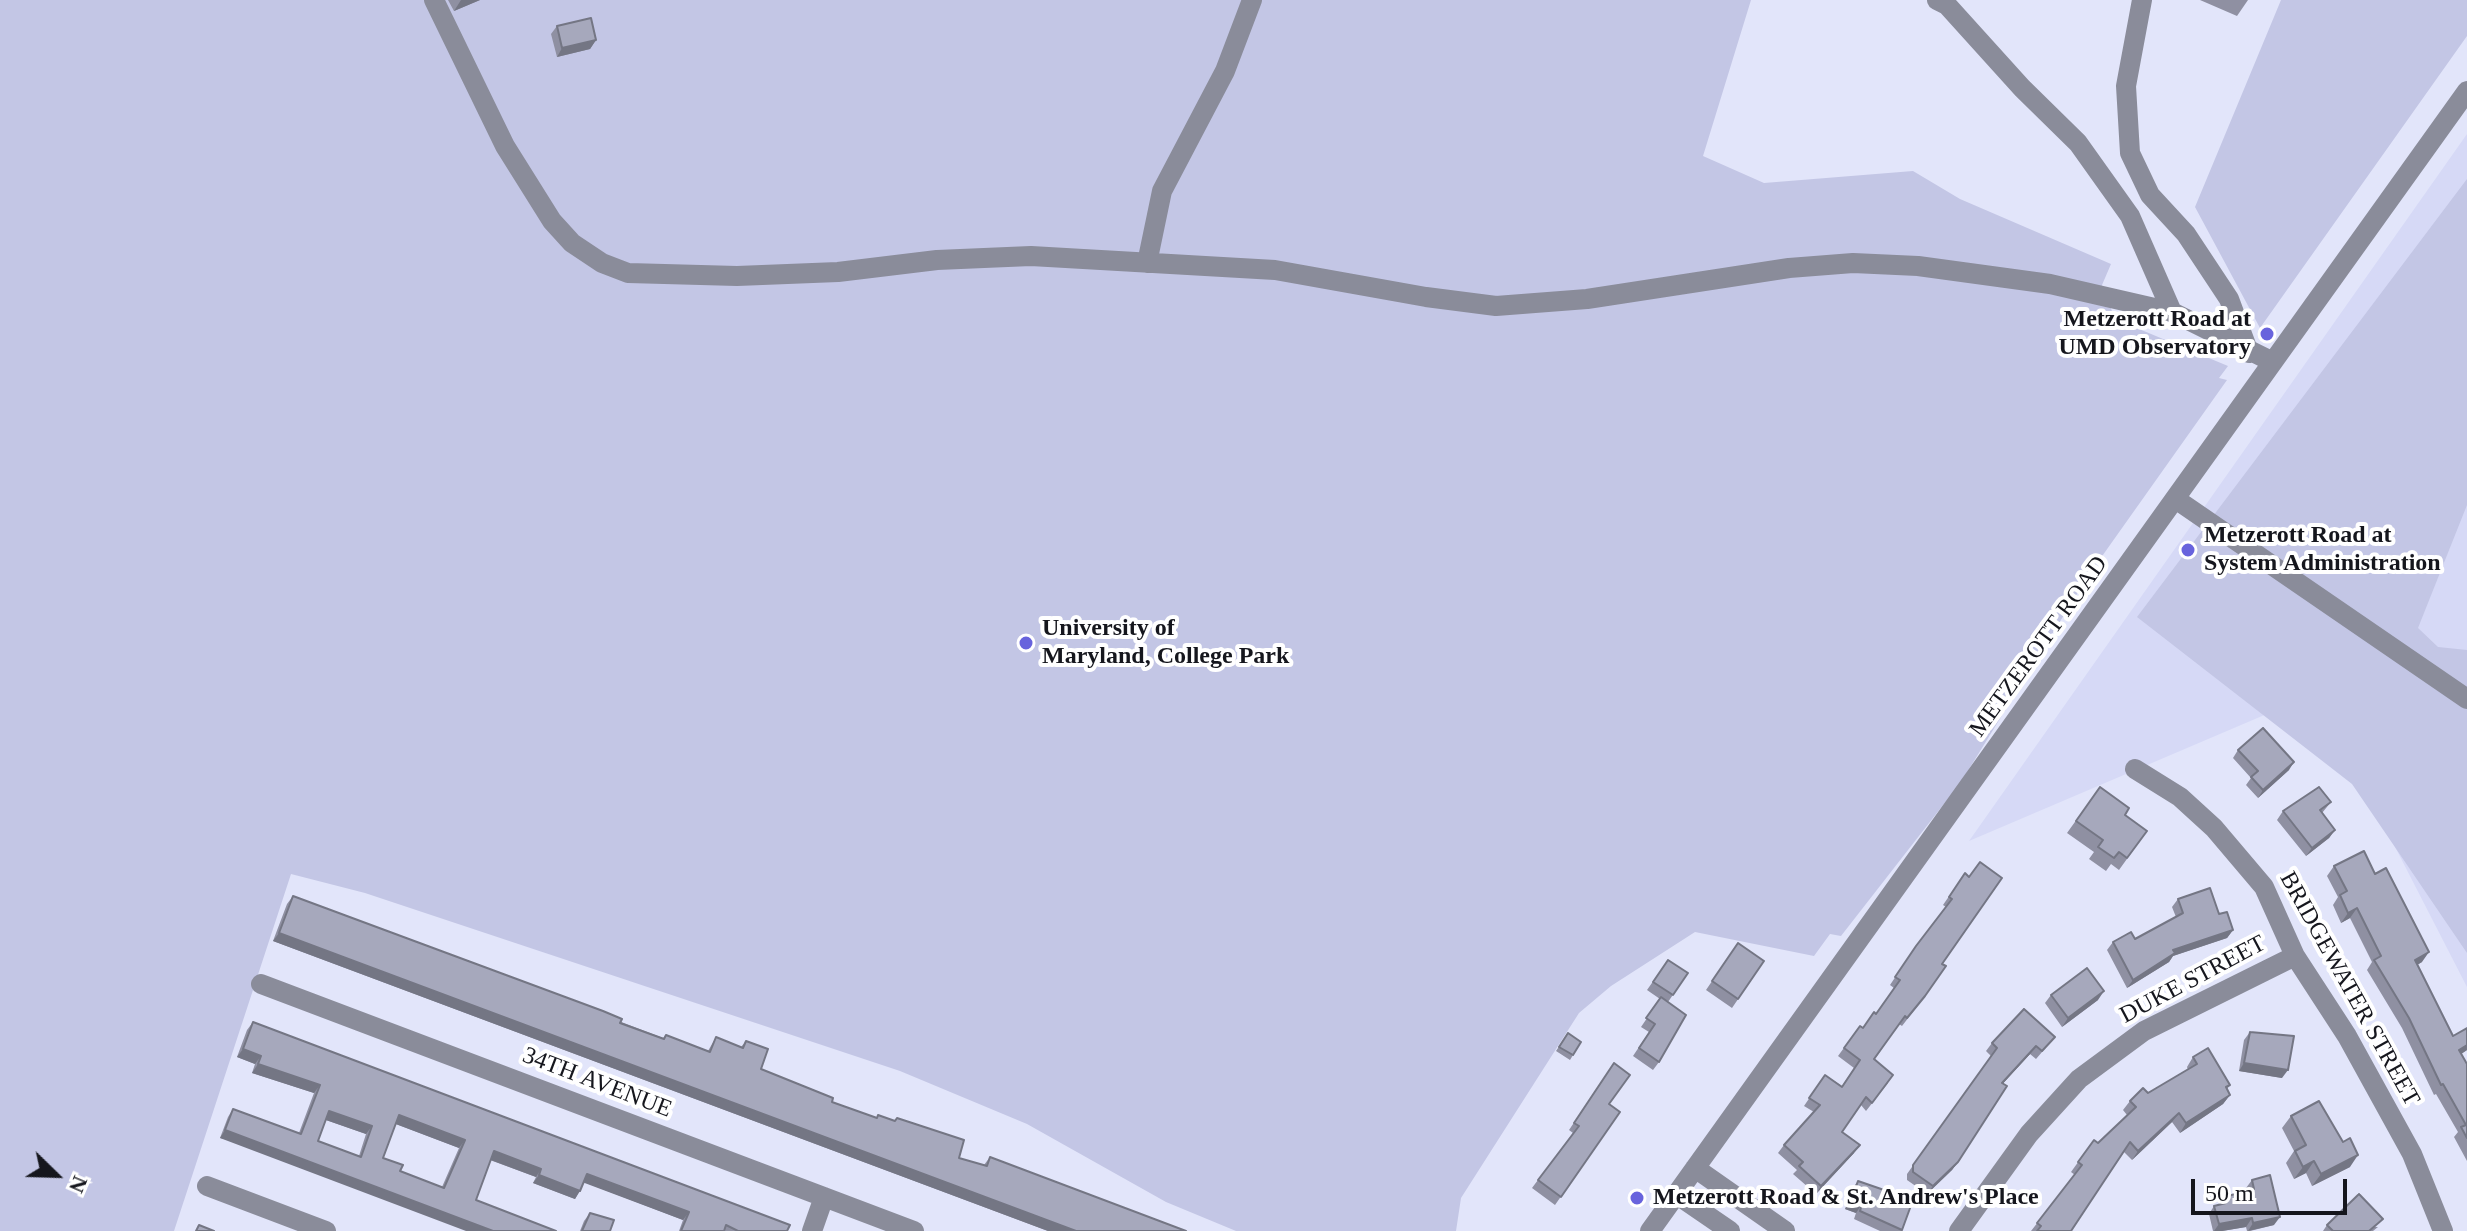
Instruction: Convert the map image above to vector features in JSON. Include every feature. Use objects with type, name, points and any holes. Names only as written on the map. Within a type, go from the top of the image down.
[{"type":"street","points":[[434,0],[505,146],[552,221],[572,243],[602,263],[628,273],[809,273],[937,260],[1031,256],[1275,270],[1496,306],[1601,297],[1789,268],[1866,263],[1918,266],[2050,284],[2172,312],[2195,320],[2249,353],[2273,362]]},
{"type":"street","points":[[1147,263],[1162,191],[1225,71],[1252,0]]},
{"type":"street","points":[[1937,0],[1947,5],[2022,88],[2078,143],[2130,216],[2172,312]]},
{"type":"street","points":[[2142,0],[2126,86],[2130,153],[2150,195],[2186,234],[2229,299],[2249,353]]},
{"type":"street","name":"METZEROTT ROAD","points":[[1650,1231],[2177,500],[2467,91]]},
{"type":"street","points":[[2177,500],[2466,699],[2467,692]]},
{"type":"street","name":"BRIDGEWATER STREET","points":[[2135,769],[2180,797],[2264,887],[2295,956],[2347,1036],[2412,1154],[2443,1231]]},
{"type":"street","name":"DUKE STREET","points":[[1959,1231],[2029,1134],[2079,1079],[2144,1031],[2295,956]]},
{"type":"street","name":"34TH AVENUE","points":[[261,984],[914,1231]]},
{"type":"street","points":[[1695,1168],[1785,1231]]},
{"type":"street","points":[[207,1186],[326,1231]]},
{"type":"street","points":[[1676,1194],[1730,1231]]},
{"type":"street","points":[[812,1231],[824,1197]]},
{"type":"shaded area","name":"University of Maryland, College Park","points":[[0,0],[1751,0],[1703,156],[1764,183],[1913,171],[1960,199],[2111,264],[2102,285],[2115,319],[2228,366],[2219,378],[2227,380],[2088,576],[1961,782],[1841,936],[1830,934],[1814,956],[1695,932],[1611,986],[1579,1013],[1461,1198],[1456,1231],[1236,1231],[1166,1202],[1027,1124],[900,1071],[365,893],[291,874],[174,1231],[0,1231]]},
{"type":"shaded area","points":[[2281,0],[2467,0],[2467,36],[2260,328],[2195,207]]},
{"type":"shaded area","points":[[2467,134],[2467,987],[2316,693],[1969,841]]},
{"type":"shaded area","points":[[2467,179],[2467,505],[2418,628],[2438,647],[2467,650],[2467,953],[2352,784],[2137,617]]},
{"type":"building","points":[[591,18],[596,40],[562,48],[557,26]]},
{"type":"building","points":[[2263,728],[2294,762],[2263,790],[2251,777],[2258,771],[2238,750]]},
{"type":"building","points":[[2100,787],[2129,808],[2125,815],[2147,831],[2127,858],[2119,852],[2114,858],[2098,847],[2103,840],[2076,821]]},
{"type":"building","points":[[2319,787],[2331,802],[2320,810],[2335,830],[2312,848],[2283,811]]},
{"type":"building","points":[[2364,851],[2375,874],[2386,868],[2429,952],[2415,960],[2453,1036],[2467,1028],[2467,1045],[2459,1050],[2467,1064],[2467,1138],[2461,1127],[2466,1125],[2374,960],[2381,956],[2357,908],[2348,913],[2340,895],[2347,891],[2334,866]]},
{"type":"building","points":[[1980,862],[2002,878],[1942,964],[1946,966],[1925,996],[1907,1018],[1905,1016],[1874,1059],[1893,1075],[1872,1103],[1866,1097],[1842,1132],[1860,1145],[1821,1186],[1799,1166],[1803,1162],[1784,1145],[1820,1105],[1809,1098],[1825,1075],[1842,1087],[1860,1060],[1844,1048],[1860,1026],[1863,1028],[1874,1012],[1876,1014],[1900,980],[1895,977],[1952,899],[1949,897],[1965,873],[1969,877]]},
{"type":"building","points":[[2210,888],[2219,914],[2227,912],[2233,930],[2173,950],[2175,953],[2133,980],[2113,942],[2131,932],[2135,939],[2183,913],[2178,899]]},
{"type":"building","points":[[293,896],[603,1011],[622,1019],[620,1023],[664,1039],[666,1035],[710,1052],[716,1037],[743,1048],[746,1041],[768,1049],[761,1069],[833,1098],[832,1102],[877,1118],[878,1115],[895,1121],[897,1118],[964,1140],[959,1158],[987,1166],[990,1157],[1186,1231],[1076,1231],[279,933]]},
{"type":"building","points":[[1738,943],[1764,961],[1738,999],[1712,981]]},
{"type":"building","points":[[1668,960],[1688,973],[1673,995],[1653,982]]},
{"type":"building","points":[[2087,968],[2104,991],[2068,1018],[2051,995]]},
{"type":"building","points":[[1661,997],[1686,1015],[1659,1062],[1639,1048],[1655,1024],[1646,1018]]},
{"type":"building","points":[[2024,1009],[2055,1037],[2042,1051],[2036,1046],[2002,1083],[2007,1086],[1958,1162],[1933,1186],[1913,1172],[1913,1165],[1997,1048],[1992,1043]]},
{"type":"building","points":[[253,1022],[790,1225],[787,1231],[738,1231],[726,1225],[724,1231],[681,1231],[689,1212],[587,1174],[580,1191],[539,1175],[541,1169],[494,1151],[476,1200],[556,1231],[493,1231],[225,1130],[233,1109],[301,1134],[320,1085],[258,1064],[261,1056],[243,1049]],"holes":[[[329,1111],[372,1126],[361,1157],[318,1141]],[[399,1115],[465,1140],[444,1188],[400,1171],[403,1165],[383,1158]]]},
{"type":"building","points":[[2250,1032],[2294,1036],[2288,1070],[2244,1063]]},
{"type":"building","points":[[1568,1033],[1581,1042],[1573,1055],[1559,1047]]},
{"type":"building","points":[[2208,1048],[2230,1085],[2226,1087],[2230,1095],[2186,1123],[2179,1113],[2138,1151],[2130,1142],[2071,1231],[2037,1231],[2041,1226],[2037,1223],[2082,1165],[2078,1162],[2094,1140],[2098,1143],[2136,1107],[2130,1101],[2143,1088],[2148,1093],[2197,1064],[2193,1057]]},
{"type":"building","points":[[1614,1063],[1630,1075],[1609,1104],[1620,1112],[1561,1197],[1538,1180],[1579,1126],[1574,1123]]},
{"type":"building","points":[[2319,1101],[2343,1142],[2350,1138],[2358,1155],[2321,1174],[2314,1161],[2303,1167],[2295,1151],[2306,1145],[2291,1116]]},
{"type":"building","points":[[2270,1175],[2280,1217],[2253,1223],[2252,1218],[2219,1224],[2214,1206],[2226,1203],[2224,1197],[2254,1189],[2252,1180]]},
{"type":"building","points":[[1858,1181],[1913,1200],[1902,1230],[1860,1211],[1862,1204],[1851,1201]]},
{"type":"building","points":[[2359,1194],[2383,1219],[2369,1231],[2333,1231],[2327,1225]]},
{"type":"building","points":[[590,1213],[614,1220],[610,1231],[582,1231]]},
{"type":"building","points":[[199,1225],[214,1231],[196,1231]]},
{"type":"place","name":"Metzerott Road at UMD Observatory","points":[[2267,334]]},
{"type":"place","name":"Metzerott Road at System Administration","points":[[2188,550]]},
{"type":"place","name":"University of Maryland, College Park","points":[[1026,643]]},
{"type":"place","name":"Metzerott Road & St. Andrew's Place","points":[[1637,1198]]}]
